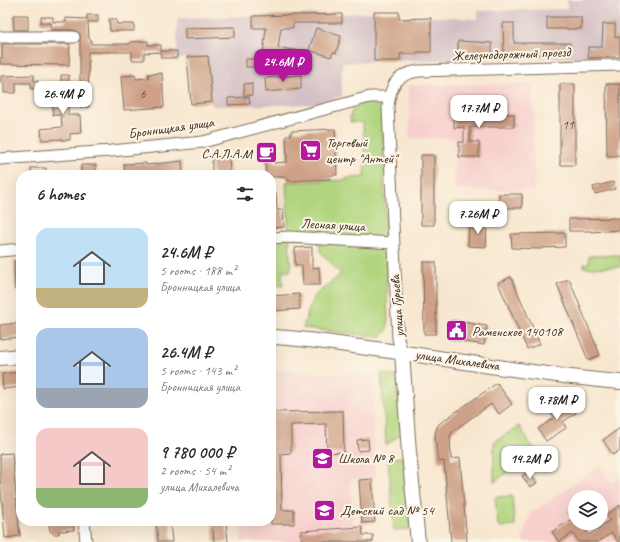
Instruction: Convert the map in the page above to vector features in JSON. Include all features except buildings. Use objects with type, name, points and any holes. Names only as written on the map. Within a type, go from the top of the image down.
[{"type":"main road","name":"улица Михалевича","points":[[276,337],[309,340],[402,352],[575,378],[620,382]]},
{"type":"main road","name":"улица Гурьева","points":[[402,352],[409,453],[418,542]]},
{"type":"main road","points":[[0,358],[16,356]]},
{"type":"street","points":[[0,37],[74,37]]},
{"type":"street","name":"Железнодорожный проезд","points":[[404,76],[412,72],[419,71],[620,65]]},
{"type":"street","name":"улица Гурьева","points":[[402,352],[398,339],[388,107],[389,97],[393,86],[397,80],[404,76]]},
{"type":"street","name":"Бронницкая улица","points":[[0,158],[71,154],[203,142],[370,97],[389,97]]},
{"type":"street","name":"Лесная улица","points":[[276,238],[289,237],[394,243]]},
{"type":"street","points":[[0,251],[16,249]]},
{"type":"street","points":[[84,526],[86,542]]},
{"type":"shaded area","points":[[567,0],[620,0],[620,57],[374,61],[342,63],[342,96],[314,104],[220,106],[212,106],[211,102],[191,104],[187,58],[177,59],[177,18],[399,12],[399,17],[447,17],[478,19],[478,11],[567,9]]},
{"type":"shaded area","points":[[533,84],[534,190],[454,190],[454,138],[409,138],[409,85]]},
{"type":"shaded area","name":"Школа № 8","points":[[276,370],[373,375],[374,455],[376,477],[350,480],[353,524],[364,524],[364,542],[241,542],[241,526],[276,526]]},
{"type":"shaded area","points":[[600,466],[611,483],[620,478],[620,542],[524,542],[522,539],[531,513]]},
{"type":"green space","points":[[378,101],[382,108],[388,325],[387,329],[380,337],[303,328],[313,297],[341,274],[320,251],[320,239],[289,238],[291,271],[282,272],[283,286],[276,285],[276,238],[289,237],[286,182],[347,180],[347,178],[365,177],[363,122],[350,122],[352,111],[358,105]]},
{"type":"green space","points":[[620,255],[620,267],[584,268],[584,264],[589,264],[589,256]]},
{"type":"green space","points":[[381,373],[397,377],[401,434],[386,445]]},
{"type":"green space","points":[[519,426],[536,452],[494,482],[494,442]]},
{"type":"green space","points":[[404,457],[410,529],[394,530],[388,458]]},
{"type":"green space","points":[[512,496],[515,526],[498,527],[495,497]]},
{"type":"place","name":"Торговый центр \"Антей\"","points":[[311,150]]},
{"type":"place","name":"С.А.Л.А.М","points":[[267,153]]},
{"type":"place","name":"Раменское 140108","points":[[456,331]]},
{"type":"place","name":"Школа № 8","points":[[323,458]]},
{"type":"place","name":"Детский сад № 54","points":[[324,510]]}]
